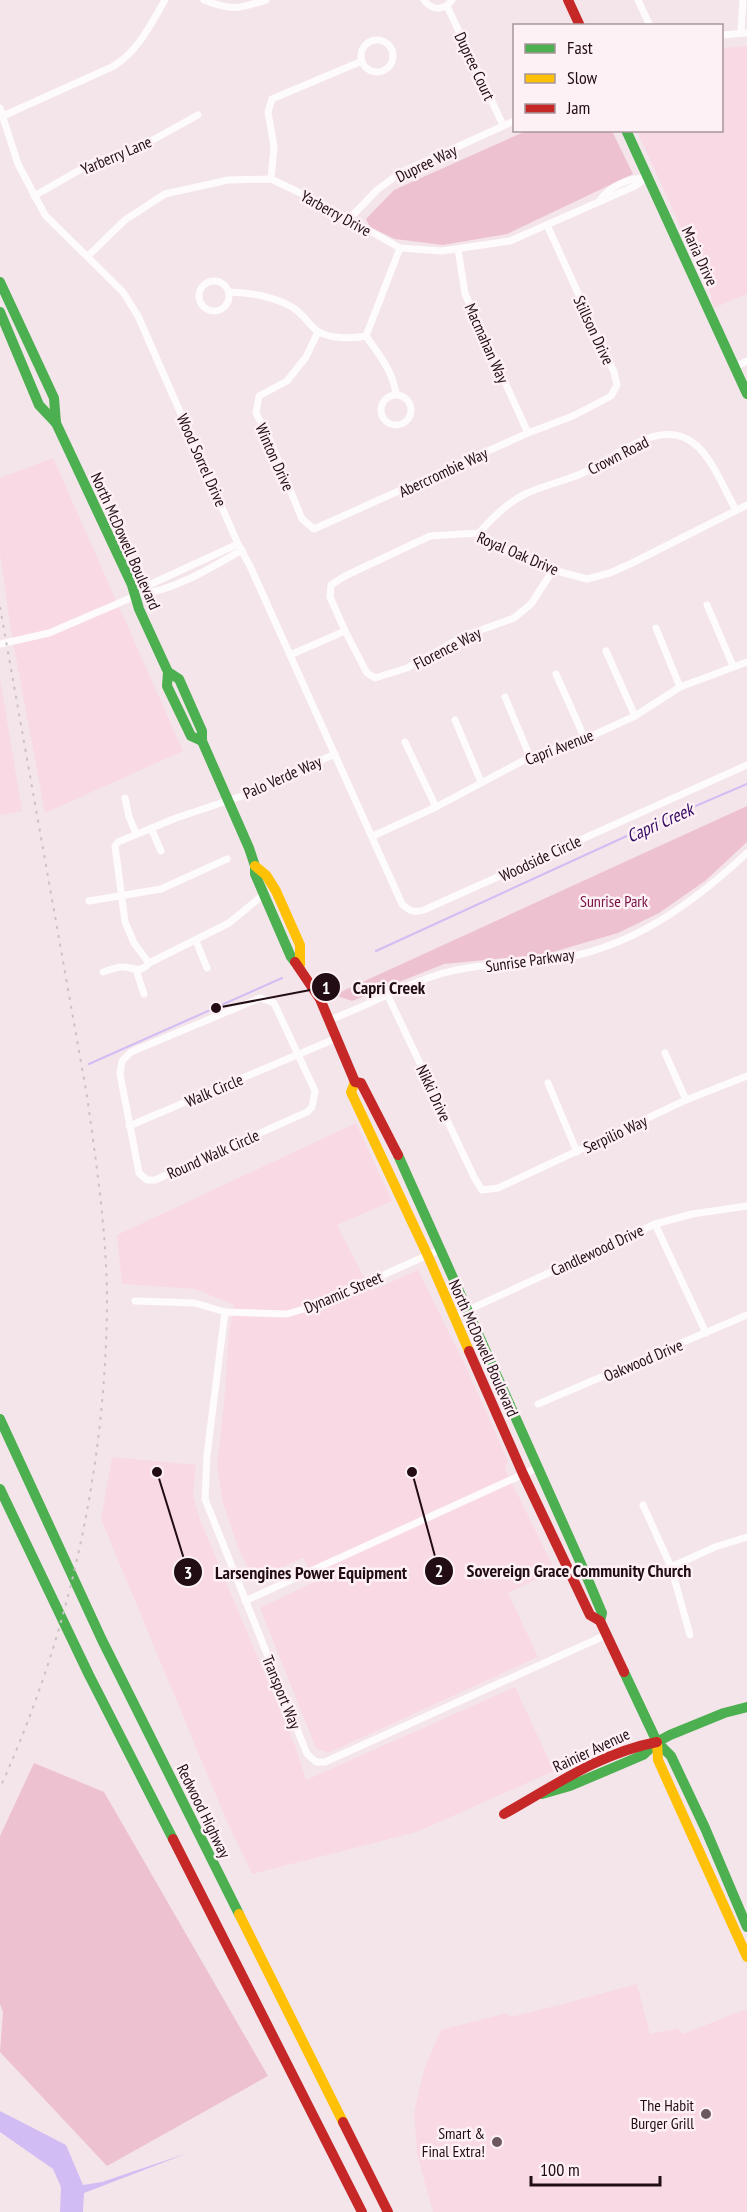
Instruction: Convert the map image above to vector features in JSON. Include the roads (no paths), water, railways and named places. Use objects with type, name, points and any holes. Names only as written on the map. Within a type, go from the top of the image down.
[{"type":"main road","points":[[568,0],[579,24]]},
{"type":"main road","name":"Maria Drive","points":[[627,132],[747,394]]},
{"type":"main road","name":"North McDowell Boulevard","points":[[0,282],[54,398],[56,423]]},
{"type":"main road","name":"North McDowell Boulevard","points":[[0,312],[39,405],[56,423],[135,596],[168,672],[167,686],[191,736],[202,741],[229,800],[255,866],[255,874],[263,895],[291,957],[300,965],[338,1038],[355,1082],[351,1092],[428,1256],[523,1474],[590,1615],[600,1621],[657,1742],[671,1756],[705,1828],[747,1927]]},
{"type":"main road","name":"North McDowell Boulevard","points":[[255,866],[266,875],[276,891],[300,945],[300,965]]},
{"type":"main road","name":"North McDowell Boulevard","points":[[355,1082],[361,1083],[372,1103],[539,1467],[602,1613],[600,1621]]},
{"type":"main road","name":"Redwood Highway","points":[[0,1419],[102,1640],[388,2212]]},
{"type":"main road","points":[[0,1489],[89,1675],[362,2212]]},
{"type":"main road","name":"Rainier Avenue","points":[[504,1814],[542,1794],[565,1777],[638,1744],[657,1742],[724,1713],[747,1707]]},
{"type":"main road","name":"North McDowell Boulevard","points":[[657,1742],[658,1760],[747,1957]]},
{"type":"street","points":[[3,116],[114,66],[126,58],[137,47],[165,0]]},
{"type":"street","points":[[204,0],[225,8],[242,8],[266,0]]},
{"type":"street","name":"Dupree Court","points":[[424,0],[432,7],[442,8],[450,3],[503,125]]},
{"type":"street","points":[[638,0],[649,24]]},
{"type":"street","points":[[723,35],[744,33],[743,0]]},
{"type":"street","points":[[374,41],[384,42],[393,54],[391,64],[383,71],[368,69],[362,61],[362,51],[365,46],[374,41]]},
{"type":"street","points":[[271,179],[274,147],[268,112],[272,99],[362,61]]},
{"type":"street","name":"Wood Sorrel Drive","points":[[0,108],[18,164],[45,215],[123,292],[138,316],[240,547],[373,836]]},
{"type":"street","name":"Yarberry Lane","points":[[34,196],[93,163],[142,146],[198,115]]},
{"type":"street","name":"Dupree Way","points":[[349,219],[377,190],[400,172],[513,122]]},
{"type":"street","name":"Yarberry Drive","points":[[88,256],[125,219],[165,194],[228,180],[271,179],[313,199],[400,248],[442,251],[510,241],[598,202],[606,192],[635,178],[646,178]]},
{"type":"street","name":"Stillson Drive","points":[[547,225],[614,372],[617,385],[611,396],[573,416]]},
{"type":"street","points":[[366,336],[400,248]]},
{"type":"street","name":"Macmahan Way","points":[[458,249],[465,294],[528,433]]},
{"type":"street","points":[[229,292],[226,305],[218,311],[209,310],[199,300],[200,291],[208,281],[221,282],[229,292],[253,293],[270,297],[294,309],[318,332],[351,339],[366,336]]},
{"type":"street","name":"Winton Drive","points":[[314,529],[302,519],[269,438],[256,413],[256,406],[259,396],[287,381],[306,357],[318,332]]},
{"type":"street","points":[[366,336],[387,366],[394,381],[396,394]]},
{"type":"street","points":[[735,367],[747,361]]},
{"type":"street","points":[[396,394],[406,398],[411,406],[410,417],[402,424],[392,425],[384,419],[381,405],[387,397],[396,394]]},
{"type":"street","name":"Abercrombie Way","points":[[314,529],[528,433],[573,416]]},
{"type":"street","name":"Crown Road","points":[[479,533],[498,513],[524,495],[585,472],[644,439],[670,435],[686,438],[702,450],[736,510]]},
{"type":"street","name":"Royal Oak Drive","points":[[345,631],[330,597],[332,585],[345,576],[430,536],[479,533],[507,551],[553,570],[586,579],[610,573],[747,505]]},
{"type":"street","points":[[0,644],[49,633],[135,596],[151,584],[240,547]]},
{"type":"street","name":"Florence Way","points":[[345,631],[366,673],[375,678],[407,668],[464,636],[514,618],[531,604],[553,570]]},
{"type":"street","points":[[707,605],[733,666]]},
{"type":"street","points":[[656,628],[680,687]]},
{"type":"street","points":[[290,655],[345,631]]},
{"type":"street","points":[[606,651],[635,716]]},
{"type":"street","name":"Capri Avenue","points":[[373,836],[436,807],[530,757],[585,739],[635,716],[680,687],[747,662]]},
{"type":"street","points":[[556,674],[585,739]]},
{"type":"street","points":[[505,697],[530,757]]},
{"type":"street","points":[[455,720],[481,782]]},
{"type":"street","points":[[405,742],[436,807]]},
{"type":"street","name":"Palo Verde Way","points":[[229,800],[335,754]]},
{"type":"street","name":"Woodside Circle","points":[[373,836],[402,904],[408,910],[416,913],[747,765]]},
{"type":"street","points":[[125,798],[129,817],[136,833]]},
{"type":"street","points":[[149,963],[134,943],[125,922],[115,846],[122,839],[136,833],[229,800]]},
{"type":"street","points":[[151,828],[162,851]]},
{"type":"street","name":"Sunrise Parkway","points":[[329,1020],[434,976],[462,969],[553,960],[604,947],[654,926],[711,887],[747,854]]},
{"type":"street","points":[[89,901],[161,889],[227,859]]},
{"type":"street","points":[[103,972],[120,967],[136,970],[146,967],[149,963],[229,923],[263,895]]},
{"type":"street","points":[[196,941],[207,968]]},
{"type":"street","points":[[136,970],[144,994]]},
{"type":"street","name":"Nikki Drive","points":[[388,996],[482,1190]]},
{"type":"street","name":"Round Walk Circle","points":[[260,998],[274,1003],[299,1054],[315,1091],[312,1107],[308,1112],[155,1180],[147,1180],[139,1173],[120,1074],[122,1061],[130,1052],[260,998]]},
{"type":"street","points":[[299,1054],[338,1038]]},
{"type":"street","points":[[665,1053],[686,1100]]},
{"type":"street","name":"Walk Circle","points":[[129,1126],[299,1054]]},
{"type":"street","name":"Serpilio Way","points":[[482,1190],[498,1188],[686,1100],[747,1076]]},
{"type":"street","points":[[548,1083],[577,1152]]},
{"type":"street","name":"Candlewood Drive","points":[[453,1317],[655,1224],[692,1214],[747,1206]]},
{"type":"street","points":[[655,1224],[706,1333]]},
{"type":"street","name":"Dynamic Street","points":[[135,1301],[195,1303],[225,1312],[293,1313],[331,1301],[350,1290],[440,1251]]},
{"type":"street","name":"Transport Way","points":[[225,1312],[207,1455],[205,1499],[307,1754],[315,1762],[325,1762],[606,1635]]},
{"type":"street","name":"Oakwood Drive","points":[[538,1404],[747,1315]]},
{"type":"street","points":[[245,1601],[539,1467]]},
{"type":"street","points":[[643,1505],[671,1567],[690,1635]]},
{"type":"street","points":[[671,1567],[716,1547],[747,1538]]},
{"type":"waterway","name":"Capri Creek","points":[[376,951],[642,829],[747,784]]},
{"type":"waterway","name":"Capri Creek","points":[[89,1064],[282,978]]},
{"type":"railway","points":[[0,607],[87,1096],[103,1219],[107,1294],[100,1422],[92,1485],[80,1547],[65,1609],[46,1669],[25,1729],[0,1788]]},
{"type":"place","name":"Capri Creek","points":[[216,1008]]},
{"type":"place","name":"Larsengines Power Equipment","points":[[157,1472]]},
{"type":"place","name":"Sovereign Grace Community Church","points":[[412,1472]]},
{"type":"place","name":"The Habit Burger Grill","points":[[706,2114]]},
{"type":"place","name":"Smart & Final Extra!","points":[[497,2142]]},
{"type":"park label","name":"Sunrise Park","points":[[614,901]]}]
